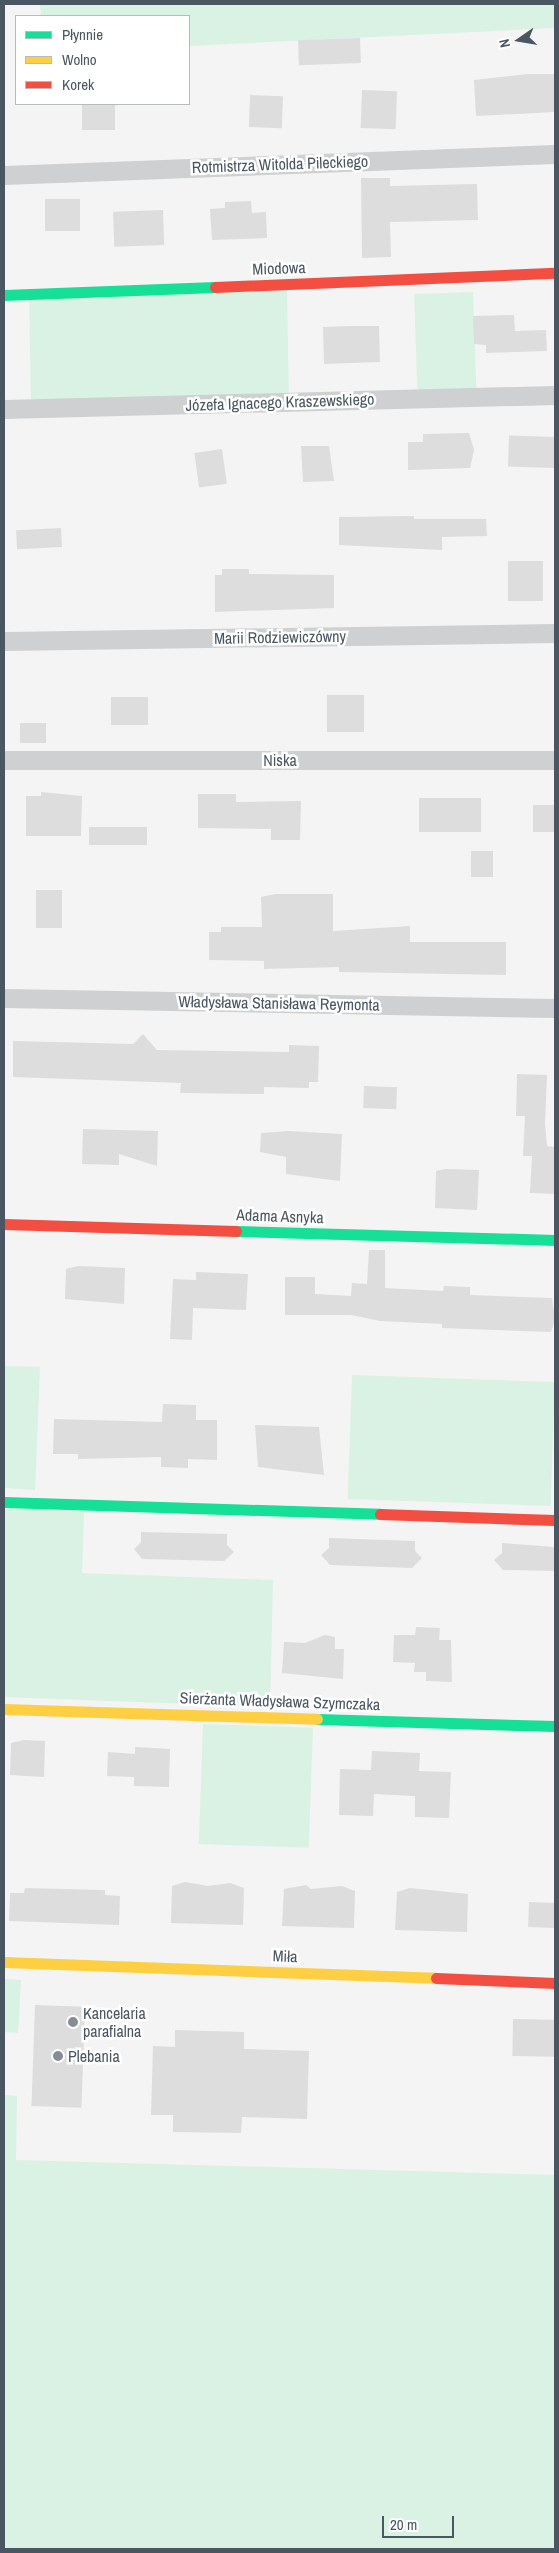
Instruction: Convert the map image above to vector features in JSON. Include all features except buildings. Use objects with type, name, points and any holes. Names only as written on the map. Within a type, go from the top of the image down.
[{"type":"street","name":"Rotmistrza Witolda Pileckiego","points":[[4,174],[555,154]]},
{"type":"street","name":"Miodowa","points":[[4,295],[555,273]]},
{"type":"street","name":"Józefa Ignacego Kraszewskiego","points":[[4,409],[555,395]]},
{"type":"street","name":"Marii Rodziewiczówny","points":[[4,641],[555,633]]},
{"type":"street","name":"Niska","points":[[4,760],[555,760]]},
{"type":"street","name":"Władysława Stanisława Reymonta","points":[[4,998],[555,1008]]},
{"type":"street","name":"Adama Asnyka","points":[[4,1224],[555,1240]]},
{"type":"street","points":[[4,1502],[555,1520]]},
{"type":"street","name":"Sierżanta Władysława Szymczaka","points":[[4,1709],[555,1726]]},
{"type":"street","name":"Miła","points":[[9,1962],[555,1983]]},
{"type":"green space","points":[[40,4],[555,4],[555,28],[190,46],[190,15],[41,15]]},
{"type":"green space","points":[[287,291],[289,395],[31,399],[29,296]]},
{"type":"green space","points":[[473,292],[476,390],[417,392],[414,294]]},
{"type":"green space","points":[[4,1366],[40,1367],[35,1490],[4,1488]]},
{"type":"green space","points":[[352,1375],[555,1382],[551,1506],[348,1499]]},
{"type":"green space","points":[[4,1509],[84,1511],[82,1573],[273,1580],[270,1707],[4,1697]]},
{"type":"green space","points":[[203,1724],[313,1728],[309,1848],[199,1844]]},
{"type":"green space","points":[[4,1979],[21,1980],[18,2033],[4,2032]]},
{"type":"green space","points":[[4,2095],[17,2096],[16,2160],[555,2175],[555,2549],[4,2549]]},
{"type":"traffic: fast","points":[[4,295],[215,287]]},
{"type":"traffic: fast","points":[[236,1231],[555,1240]]},
{"type":"traffic: fast","points":[[4,1502],[380,1514]]},
{"type":"traffic: fast","points":[[317,1719],[555,1726]]},
{"type":"traffic: slow","points":[[4,1709],[317,1719]]},
{"type":"traffic: slow","points":[[4,1962],[436,1978]]},
{"type":"traffic: jam","points":[[215,287],[555,273]]},
{"type":"traffic: jam","points":[[4,1224],[236,1231]]},
{"type":"traffic: jam","points":[[380,1514],[555,1520]]},
{"type":"traffic: jam","points":[[436,1978],[555,1983]]},
{"type":"place","name":"Kancelaria parafialna","points":[[73,2022]]},
{"type":"place","name":"Plebania","points":[[58,2056]]}]
